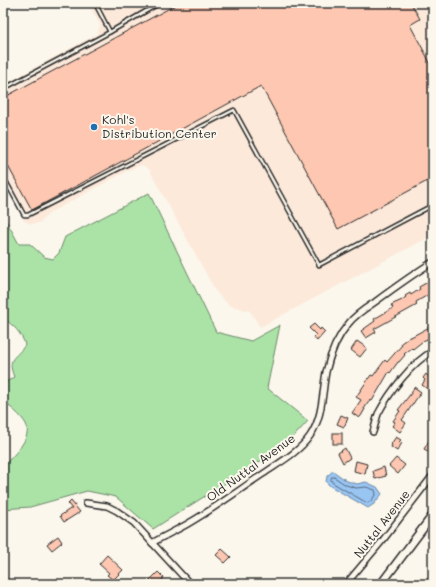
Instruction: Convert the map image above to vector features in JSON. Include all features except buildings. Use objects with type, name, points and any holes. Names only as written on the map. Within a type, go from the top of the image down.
[{"type":"main road","points":[[381,584],[433,515]]},
{"type":"street","name":"Old Nuttal Avenue","points":[[152,544],[210,510],[287,458],[300,447],[310,436],[319,416],[326,371],[333,350],[343,331],[359,314],[433,262]]},
{"type":"street","points":[[373,432],[378,416],[409,370],[433,351]]},
{"type":"street","name":"Nuttal Avenue","points":[[346,584],[383,540],[433,475]]},
{"type":"street","points":[[86,503],[107,506],[134,523],[190,584]]},
{"type":"lane","points":[[95,3],[110,32]]},
{"type":"lane","points":[[3,89],[110,32],[160,3]]},
{"type":"lane","points":[[3,176],[24,215],[28,215],[234,110],[319,265],[433,205]]},
{"type":"shaded area","name":"Kohl's Distribution Center","points":[[88,3],[433,3],[433,235],[260,327],[250,311],[229,305],[216,292],[149,169],[142,165],[133,168],[51,212],[39,223],[31,224],[24,221],[3,179],[3,85],[97,34],[100,25]]},
{"type":"green space","points":[[149,193],[216,332],[251,341],[280,325],[267,388],[308,421],[286,445],[153,529],[116,497],[87,491],[30,507],[3,509],[3,466],[24,441],[27,435],[27,429],[26,424],[21,417],[3,401],[3,384],[14,377],[11,366],[13,359],[25,345],[17,330],[3,318],[3,215],[19,244],[30,244],[44,257],[53,259],[59,253],[65,237]]},
{"type":"water","points":[[333,471],[347,481],[357,484],[366,482],[377,487],[382,494],[374,504],[368,508],[330,486],[326,482],[327,476]]},
{"type":"railway","points":[[3,577],[10,584]]},
{"type":"place","name":"Kohl's Distribution Center","points":[[94,127]]}]
